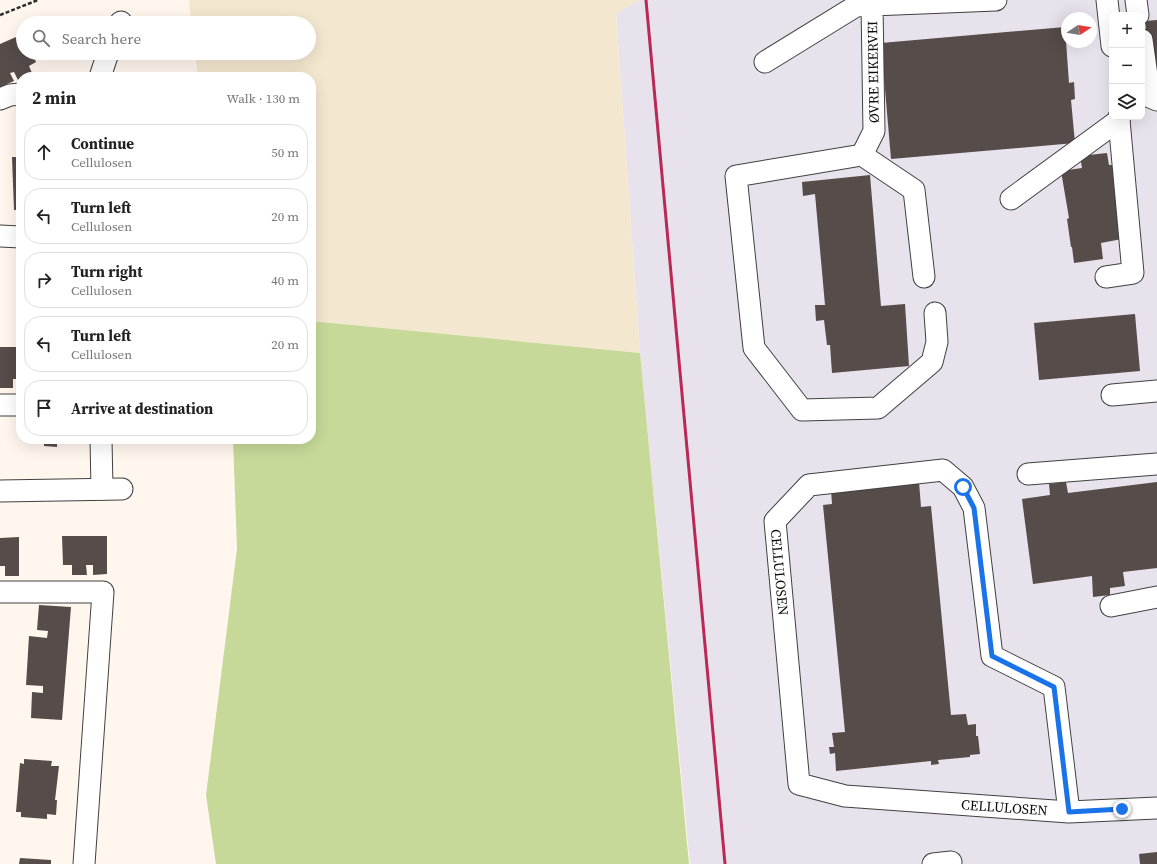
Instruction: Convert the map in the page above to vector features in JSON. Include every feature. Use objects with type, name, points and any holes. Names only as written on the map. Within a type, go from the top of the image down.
[{"type":"street","name":"ØVRE EIKERVEI","points":[[862,155],[874,131],[872,5],[996,0]]},
{"type":"street","points":[[1107,0],[1109,18]]},
{"type":"street","points":[[1136,0],[1138,12]]},
{"type":"street","points":[[765,62],[856,6],[872,5]]},
{"type":"street","points":[[1143,48],[1150,97],[1157,100]]},
{"type":"street","points":[[102,72],[106,60]]},
{"type":"street","points":[[0,99],[16,94]]},
{"type":"street","points":[[1011,199],[1118,120]]},
{"type":"street","points":[[1106,277],[1133,273],[1119,120]]},
{"type":"street","points":[[924,277],[914,190],[862,155],[736,176],[754,348],[802,410],[878,408],[932,362],[937,342],[935,313]]},
{"type":"street","points":[[0,236],[16,236]]},
{"type":"street","points":[[1112,395],[1157,391]]},
{"type":"street","points":[[0,405],[16,405]]},
{"type":"street","points":[[0,491],[112,489],[102,444]]},
{"type":"street","points":[[1028,474],[1157,464]]},
{"type":"street","name":"CELLULOSEN","points":[[1069,812],[1054,687],[992,656],[974,508],[963,487],[943,470],[808,485],[775,521],[799,784],[846,796],[1069,812],[1157,808]]},
{"type":"street","points":[[0,592],[103,592],[84,864]]},
{"type":"street","points":[[1111,606],[1157,597]]},
{"type":"path","points":[[0,15],[38,0]]},
{"type":"shaded area","points":[[189,0],[640,0],[616,13],[640,353],[316,321],[316,72],[197,72],[196,60],[316,60],[316,16],[190,16]]},
{"type":"shaded area","points":[[640,0],[1157,0],[1157,864],[690,864],[640,353],[616,13]]},
{"type":"green space","points":[[316,321],[640,353],[689,864],[216,864],[206,795],[237,549],[233,444],[316,444]]},
{"type":"building","points":[[1157,20],[1157,65],[1150,66],[1145,21]]},
{"type":"building","points":[[1061,27],[1061,48],[1066,48],[1069,83],[1074,82],[1075,99],[1071,100],[1075,143],[891,159],[881,43]]},
{"type":"building","points":[[16,37],[16,60],[35,60],[36,62],[29,66],[32,72],[16,72],[16,76],[14,72],[10,73],[14,81],[0,87],[0,44]]},
{"type":"building","points":[[1107,153],[1109,165],[1113,165],[1122,239],[1101,243],[1103,259],[1074,263],[1067,219],[1069,218],[1061,171],[1082,168],[1080,156]]},
{"type":"building","points":[[12,157],[16,157],[16,210],[14,210]]},
{"type":"building","points":[[870,175],[881,306],[905,304],[909,366],[832,373],[830,345],[827,345],[824,320],[816,321],[815,305],[825,305],[815,194],[803,196],[802,182]]},
{"type":"building","points":[[1135,314],[1140,371],[1039,380],[1034,323]]},
{"type":"building","points":[[0,347],[16,347],[16,379],[13,379],[13,388],[0,388]]},
{"type":"building","points":[[44,444],[57,444],[57,447],[44,446]]},
{"type":"building","points":[[919,482],[921,507],[931,506],[951,715],[966,714],[968,725],[976,724],[976,736],[978,736],[980,754],[970,755],[970,757],[938,760],[939,764],[931,765],[931,761],[836,771],[835,753],[830,754],[829,747],[834,747],[832,733],[845,732],[823,505],[832,504],[831,490]]},
{"type":"building","points":[[1066,482],[1068,493],[1157,482],[1157,568],[1123,572],[1125,586],[1110,588],[1110,595],[1093,597],[1092,576],[1033,584],[1022,499],[1050,495],[1049,484]]},
{"type":"building","points":[[62,536],[107,536],[107,574],[93,575],[93,565],[86,565],[87,575],[72,575],[72,565],[63,565]]},
{"type":"building","points":[[19,537],[19,576],[5,576],[5,566],[0,566],[0,538]]},
{"type":"building","points":[[39,605],[71,607],[62,720],[31,718],[32,692],[43,693],[43,686],[26,685],[29,636],[47,638],[48,631],[37,630]]},
{"type":"building","points":[[24,759],[52,761],[51,766],[59,766],[55,800],[57,800],[56,815],[47,814],[47,819],[21,817],[21,812],[16,812],[20,763],[24,764]]},
{"type":"building","points":[[1157,852],[1157,864],[1140,864],[1139,854]]},
{"type":"building","points":[[20,858],[51,860],[51,864],[19,864]]},
{"type":"railway","points":[[646,0],[725,864]]},
{"type":"route","points":[[963,487],[974,508],[992,656],[1054,687],[1069,812],[1122,809]]}]
